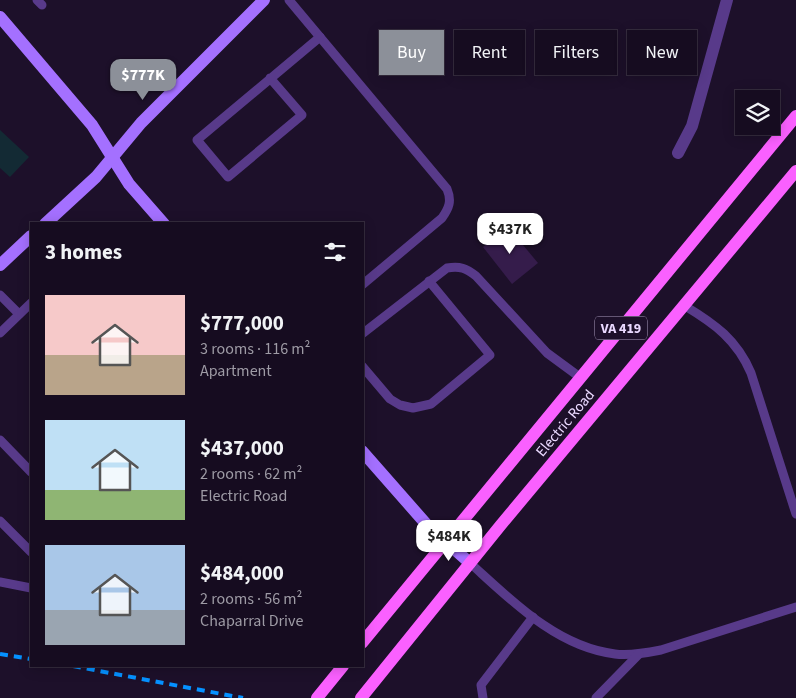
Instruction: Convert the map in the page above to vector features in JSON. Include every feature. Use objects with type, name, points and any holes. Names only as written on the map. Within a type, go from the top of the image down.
[{"type":"main road","name":"Electric Road","points":[[364,641],[796,116]]},
{"type":"main road","name":"Electric Road","points":[[361,698],[796,171]]},
{"type":"main road","points":[[317,698],[342,667]]},
{"type":"street","points":[[47,222],[96,177],[141,123],[264,0]]},
{"type":"street","points":[[678,153],[692,126],[727,0]]},
{"type":"street","points":[[0,18],[92,125],[129,184],[162,222]]},
{"type":"street","points":[[0,265],[30,237]]},
{"type":"street","points":[[364,453],[428,525],[470,564]]},
{"type":"lane","points":[[289,0],[447,189],[451,199],[448,210],[442,218],[364,283]]},
{"type":"lane","points":[[270,78],[302,115],[228,177],[197,140],[270,78],[320,37]]},
{"type":"lane","points":[[364,332],[447,268],[458,266],[468,269],[547,353],[581,378]]},
{"type":"lane","points":[[364,368],[390,399],[400,405],[413,408],[432,404],[490,355],[429,282]]},
{"type":"lane","points":[[0,295],[19,314]]},
{"type":"lane","points":[[0,333],[30,304]]},
{"type":"lane","points":[[685,306],[726,335],[745,359],[752,373],[796,514]]},
{"type":"lane","points":[[0,440],[30,471]]},
{"type":"lane","points":[[0,521],[30,551]]},
{"type":"lane","points":[[470,564],[514,603],[569,641],[590,649],[616,654],[639,654],[661,650],[796,608]]},
{"type":"lane","points":[[0,582],[30,588]]},
{"type":"lane","points":[[483,698],[481,695],[481,685],[534,618]]},
{"type":"lane","points":[[596,698],[639,654]]},
{"type":"shaded area","points":[[0,130],[29,157],[10,177],[0,168]]},
{"type":"building","points":[[508,227],[538,263],[512,284],[483,247]]},
{"type":"railway","points":[[0,654],[30,659]]},
{"type":"railway","points":[[78,667],[243,698]]}]
